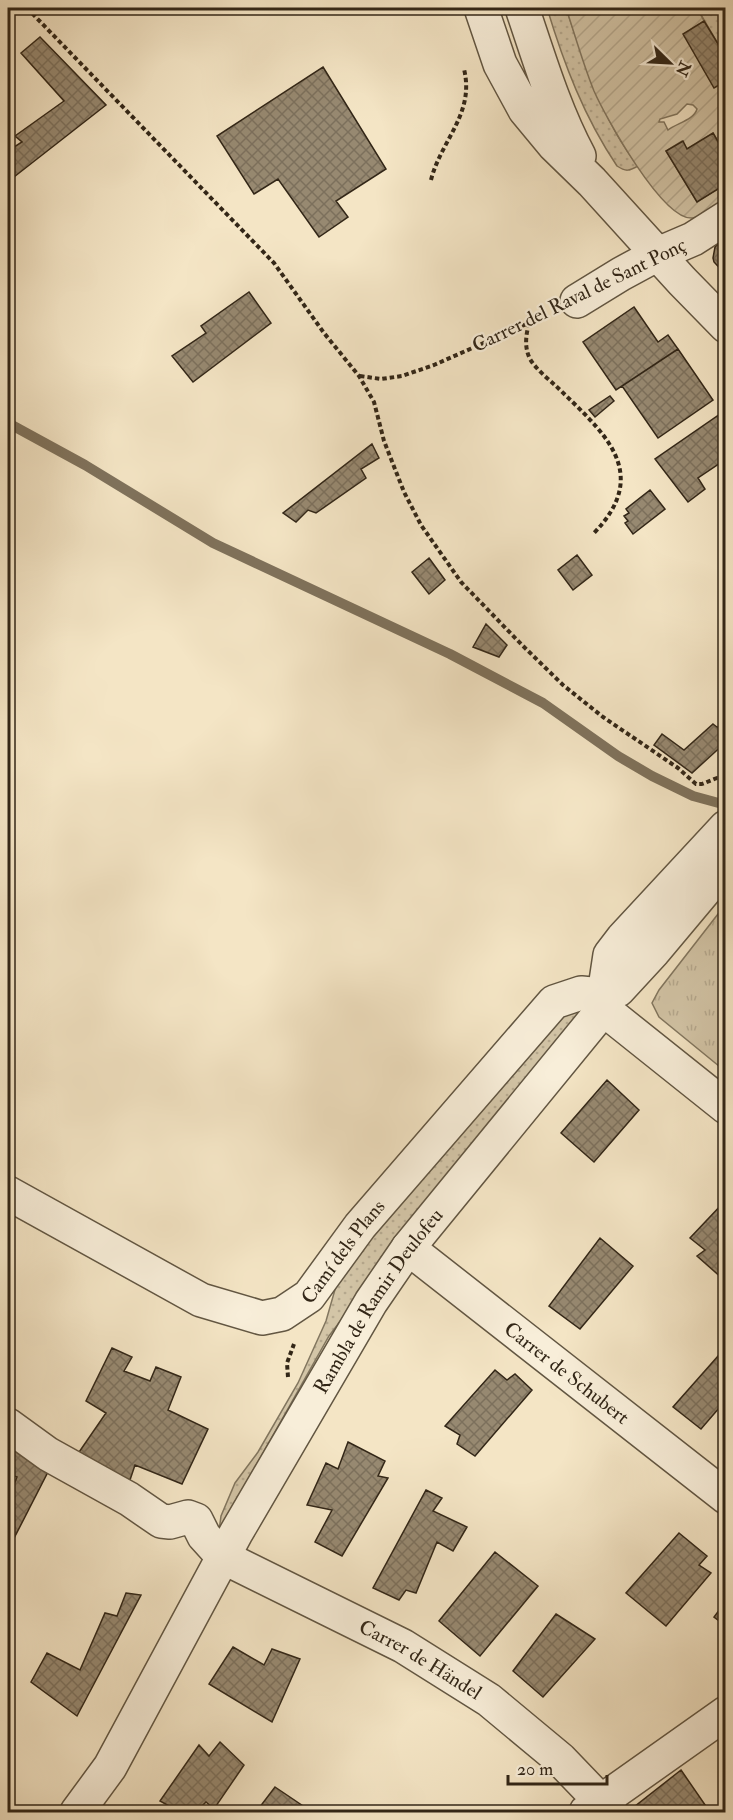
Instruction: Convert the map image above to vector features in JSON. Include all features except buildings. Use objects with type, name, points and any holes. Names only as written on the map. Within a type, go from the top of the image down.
[{"type":"street","points":[[481,8],[500,64],[525,110],[554,145],[592,182],[726,326]]},
{"type":"street","points":[[522,8],[551,94],[568,136],[592,182]]},
{"type":"street","name":"Carrer del Raval de Sant Ponç","points":[[577,301],[658,254],[693,239],[726,218]]},
{"type":"street","name":"Rambla de Ramir Deulofeu","points":[[608,998],[610,955],[726,826]]},
{"type":"street","name":"Rambla de Ramir Deulofeu","points":[[91,1808],[215,1548],[371,1302],[408,1248],[578,1041],[608,998],[654,951],[726,865]]},
{"type":"street","name":"Camí dels Plans","points":[[8,1193],[201,1300],[262,1318],[282,1314],[309,1296],[360,1226],[554,1002],[581,993],[608,998]]},
{"type":"street","points":[[608,998],[726,1107]]},
{"type":"street","name":"Carrer de Schubert","points":[[408,1248],[726,1497]]},
{"type":"street","points":[[8,1425],[48,1454],[129,1499],[161,1521],[170,1522],[188,1517],[196,1520],[215,1548]]},
{"type":"street","name":"Carrer de Händel","points":[[215,1548],[403,1646],[489,1700],[560,1759],[599,1809]]},
{"type":"street","points":[[599,1809],[726,1713]]},
{"type":"path","points":[[27,8],[274,263],[324,333],[359,376],[374,402],[384,441],[404,492],[421,525],[461,582],[563,685],[603,717],[678,768],[696,784],[726,778]]},
{"type":"path","points":[[430,180],[435,164],[459,121],[465,104],[467,82],[462,61]]},
{"type":"path","name":"Carrer del Raval de Sant Ponç","points":[[359,376],[381,379],[402,376],[434,365],[577,301]]},
{"type":"path","points":[[529,323],[525,339],[530,359],[605,436],[620,466],[621,480],[614,507],[593,534]]},
{"type":"green space","points":[[547,8],[566,8],[587,70],[604,110],[638,166],[628,170],[620,168],[605,147],[576,90]]},
{"type":"green space","points":[[566,8],[697,8],[704,21],[684,34],[725,81],[725,142],[720,145],[713,133],[687,149],[682,141],[666,151],[697,202],[725,184],[725,200],[706,213],[693,218],[681,215],[651,186],[622,143],[600,104],[586,70]],"holes":[[[687,104],[697,109],[695,113],[689,119],[668,130],[664,122],[659,122],[660,119],[677,114]]]},
{"type":"green space","points":[[697,8],[725,8],[725,47],[721,49]]},
{"type":"green space","points":[[725,905],[725,1071],[659,1017],[652,1003],[659,990]]},
{"type":"green space","points":[[582,1010],[433,1199],[329,1336],[219,1531],[221,1516],[235,1483],[258,1452],[298,1383],[326,1321],[340,1272],[552,1015]]},
{"type":"waterway","points":[[8,423],[85,465],[213,543],[450,654],[543,703],[618,756],[652,776],[693,796],[726,805]]}]
